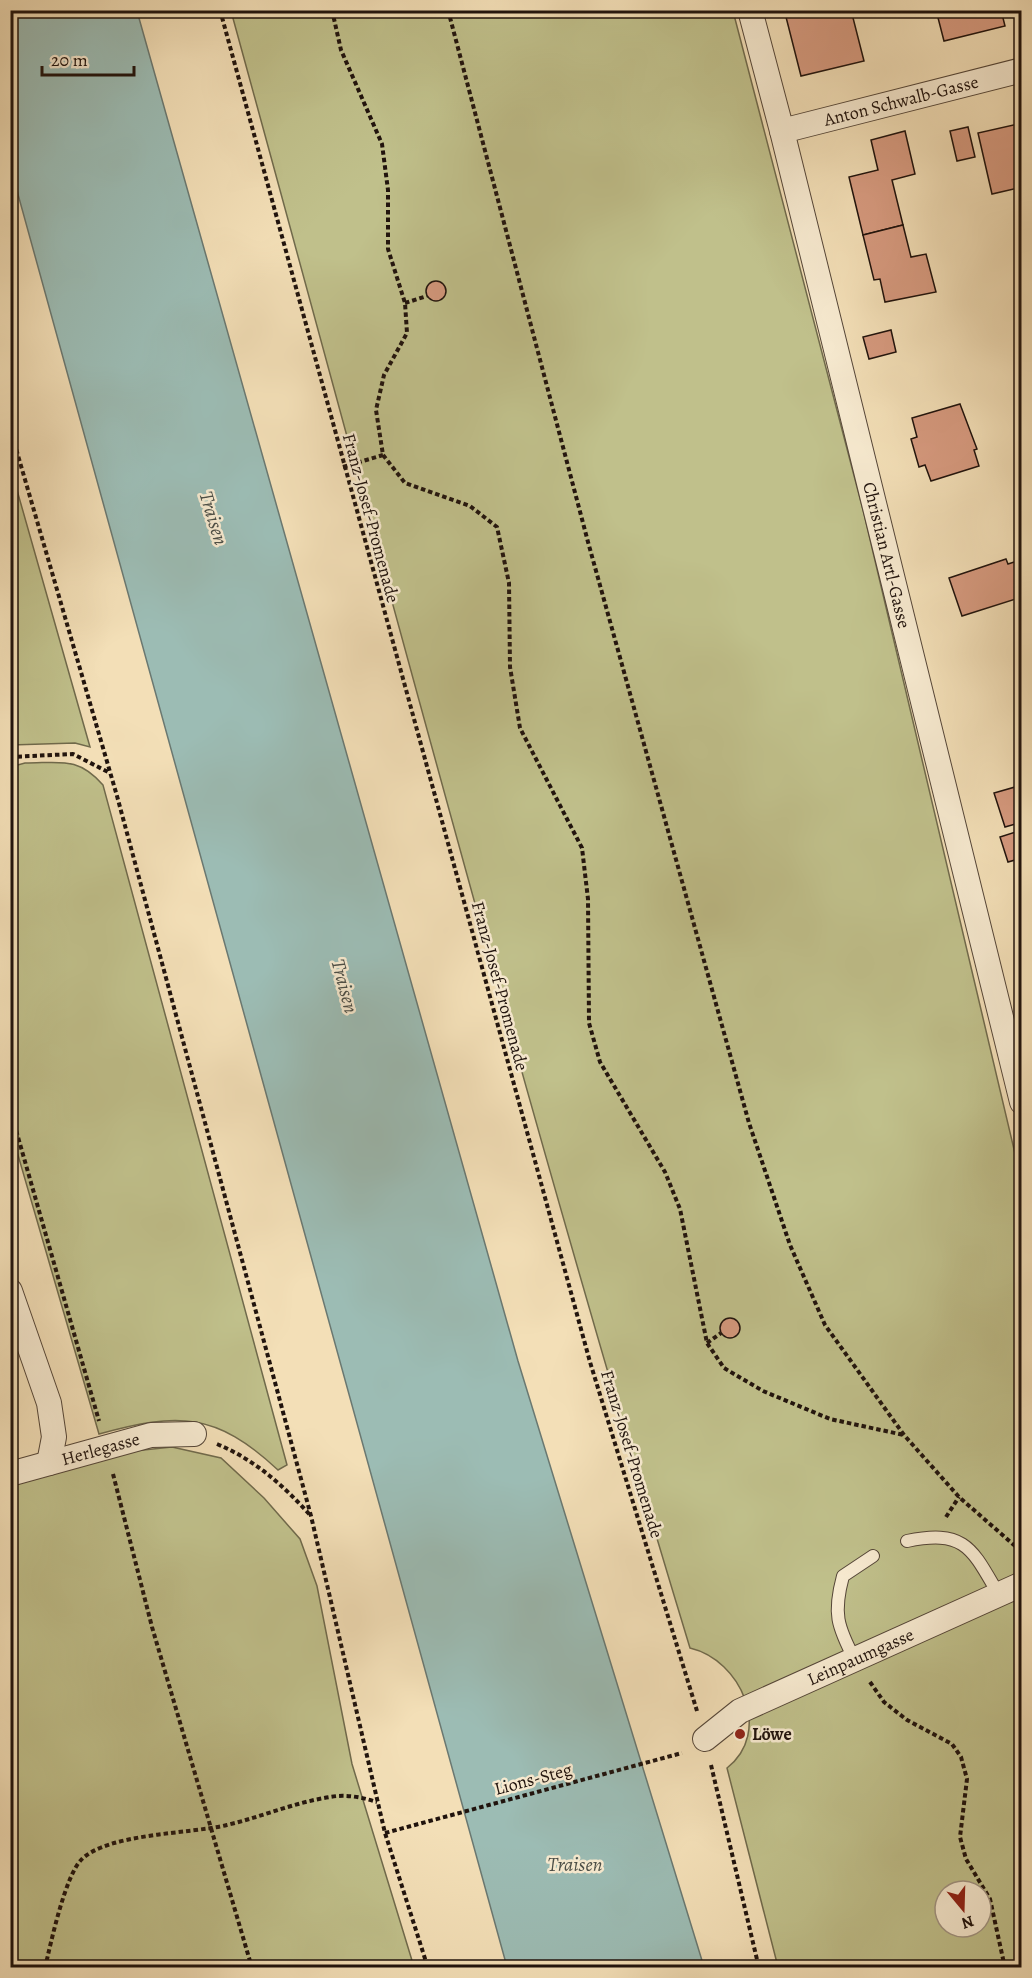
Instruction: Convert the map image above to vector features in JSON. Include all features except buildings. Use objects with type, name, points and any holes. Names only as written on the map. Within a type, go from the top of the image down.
[{"type":"street","name":"Christian Artl-Gasse","points":[[750,10],[782,130],[1022,1101]]},
{"type":"street","name":"Anton Schwalb-Gasse","points":[[782,130],[1022,70]]},
{"type":"street","points":[[10,1291],[49,1403],[54,1437],[49,1463]]},
{"type":"street","name":"Herlegasse","points":[[10,1474],[151,1435],[194,1434]]},
{"type":"street","name":"Leinpaumgasse","points":[[696,1745],[740,1711],[1022,1584]]},
{"type":"lane","points":[[907,1541],[934,1536],[957,1541],[975,1554],[999,1595]]},
{"type":"lane","points":[[855,1660],[842,1636],[836,1603],[843,1576],[873,1556]]},
{"type":"path","name":"Franz-Josef-Promenade","points":[[220,10],[343,467],[759,1968]]},
{"type":"path","points":[[332,10],[341,50],[382,144],[388,190],[388,249],[405,303],[407,333],[384,375],[376,410],[383,455],[405,483],[470,506],[497,527],[509,583],[510,667],[520,728],[582,848],[588,899],[589,1023],[600,1062],[665,1172],[680,1209],[707,1343],[724,1368],[763,1391],[830,1419],[904,1435]]},
{"type":"path","points":[[448,10],[588,542],[749,1123],[790,1245],[825,1325],[904,1435],[959,1497],[1022,1552]]},
{"type":"path","points":[[405,303],[427,296]]},
{"type":"path","points":[[10,428],[111,773],[310,1516],[385,1833],[428,1968]]},
{"type":"path","points":[[343,467],[383,455]]},
{"type":"path","points":[[10,757],[72,754],[111,773]]},
{"type":"path","points":[[10,1109],[106,1448],[152,1626],[252,1968]]},
{"type":"path","points":[[707,1343],[721,1333]]},
{"type":"path","points":[[194,1434],[242,1455],[285,1487],[310,1516]]},
{"type":"path","points":[[855,1660],[884,1702],[907,1720],[952,1744],[962,1757],[967,1779],[960,1837],[966,1859],[990,1899],[1005,1968]]},
{"type":"path","name":"Lions-Steg","points":[[385,1833],[696,1745]]},
{"type":"path","points":[[45,1968],[72,1875],[81,1861],[92,1851],[168,1833],[211,1828],[296,1803],[340,1796],[358,1796],[377,1802]]},
{"type":"green space","points":[[231,11],[733,11],[864,514],[1021,1179],[1021,1967],[778,1967],[727,1768],[741,1753],[748,1736],[749,1717],[745,1699],[736,1682],[724,1667],[708,1655],[690,1648],[570,1240]]},
{"type":"green space","points":[[10,469],[90,747],[75,743],[11,745]]},
{"type":"green space","points":[[58,762],[77,765],[103,785],[287,1465],[278,1470],[235,1437],[215,1427],[195,1422],[174,1420],[152,1422],[99,1434],[11,1131],[10,767],[25,763]]},
{"type":"green space","points":[[172,1447],[221,1458],[264,1498],[300,1539],[317,1586],[352,1764],[414,1967],[11,1968],[11,1483],[105,1454]]},
{"type":"water","name":"Traisen","points":[[10,11],[137,11],[518,1361],[704,1967],[507,1967],[11,169]]},
{"type":"place","name":"Löwe","points":[[740,1734]]}]
